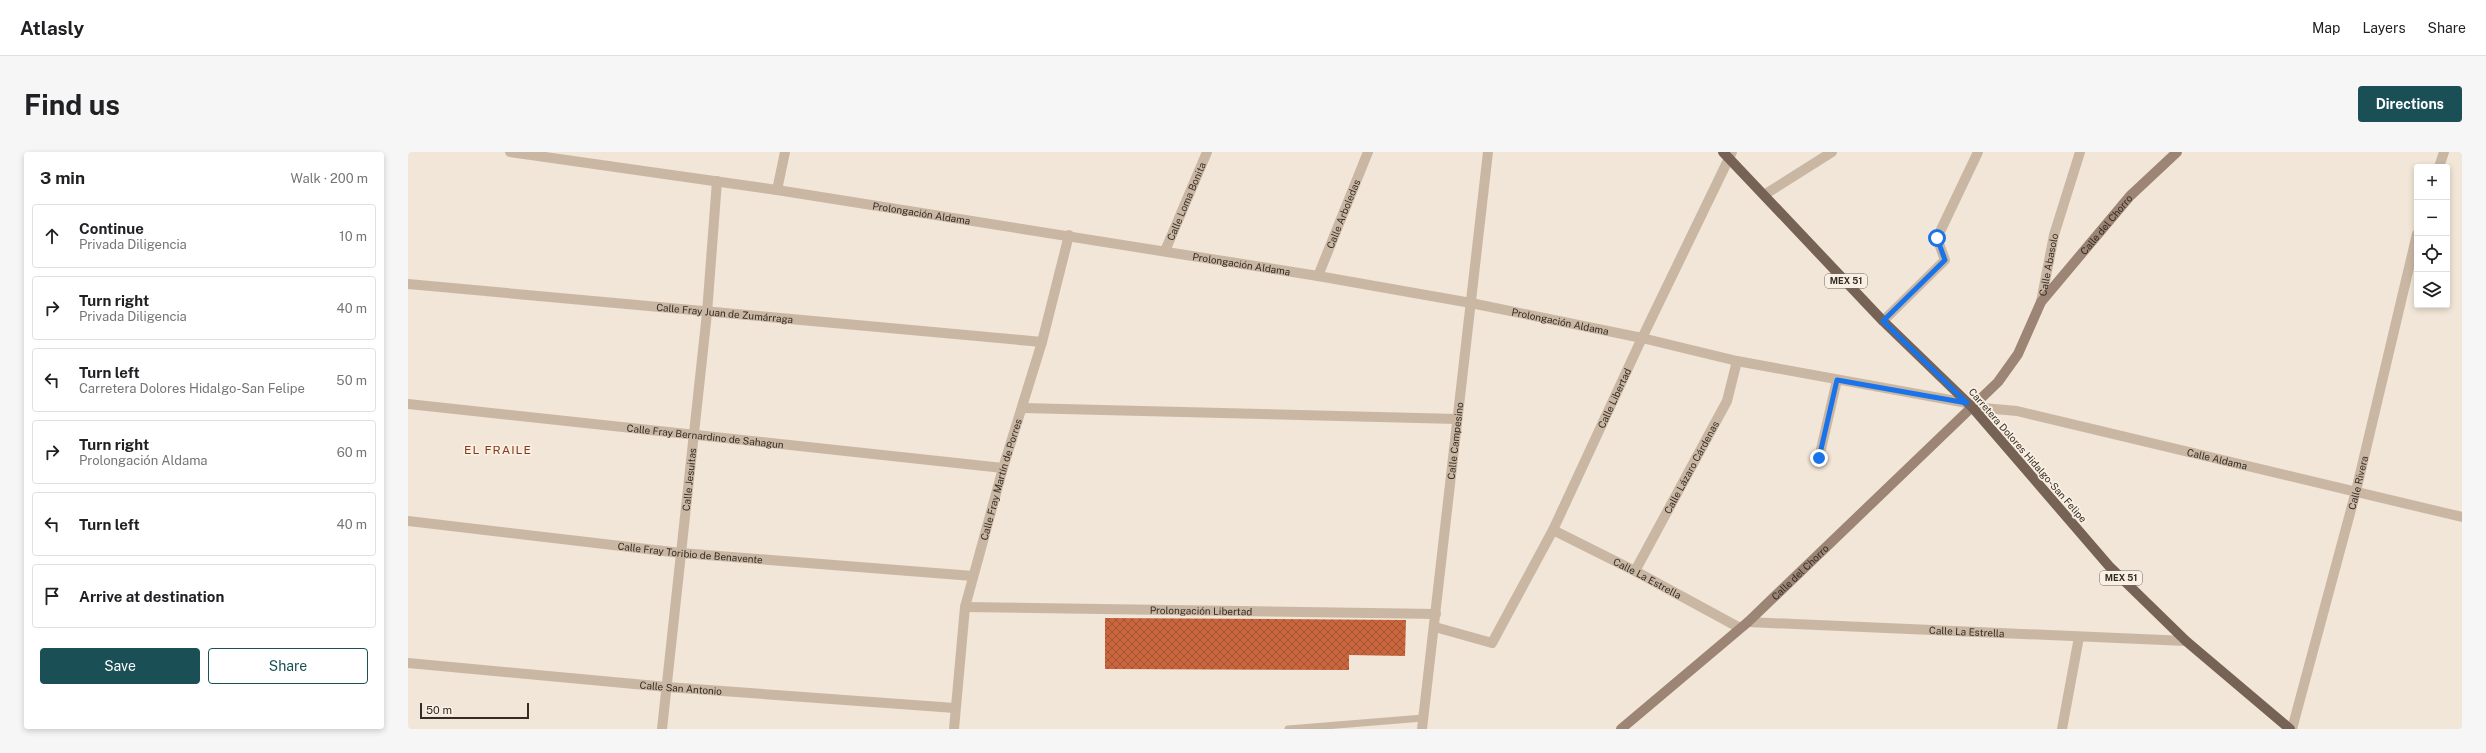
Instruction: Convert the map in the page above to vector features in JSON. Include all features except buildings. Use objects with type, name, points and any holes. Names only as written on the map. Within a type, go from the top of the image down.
[{"type":"main road","name":"Carretera Dolores Hidalgo-San Felipe","points":[[1728,154],[1764,195],[1883,321],[1970,405],[2109,566],[2186,641],[2291,729]]},
{"type":"street","name":"Prolongación Aldama","points":[[510,152],[777,190],[1069,235],[1318,276],[1471,304],[1642,338],[1736,361],[1970,405]]},
{"type":"street","points":[[777,190],[785,152]]},
{"type":"street","name":"Calle Loma Bonita","points":[[1165,251],[1207,152]]},
{"type":"street","name":"Calle Arboledas","points":[[1318,276],[1368,152]]},
{"type":"street","name":"Calle Campesino","points":[[1422,729],[1435,628],[1457,419],[1488,152]]},
{"type":"street","points":[[1764,195],[1832,152]]},
{"type":"street","points":[[1883,321],[1945,260],[1937,238],[1978,152]]},
{"type":"street","name":"Calle Abasolo","points":[[1970,405],[1998,382],[2018,354],[2041,302],[2054,235],[2080,152]]},
{"type":"street","name":"Calle del Chorro","points":[[2041,302],[2130,196],[2177,152]]},
{"type":"street","points":[[2440,164],[2444,152]]},
{"type":"street","name":"Calle Libertad","points":[[1435,628],[1492,643],[1553,530],[1728,154]]},
{"type":"street","name":"Calle Jesuitas","points":[[662,729],[707,313],[717,181]]},
{"type":"street","name":"Calle Fray Martín de Porres","points":[[954,729],[965,608],[972,576],[1003,468],[1023,408],[1042,342],[1069,235]]},
{"type":"street","name":"Calle Rivera","points":[[2291,729],[2356,491],[2417,236]]},
{"type":"street","name":"Calle Fray Juan de Zumárraga","points":[[408,284],[707,313],[1042,342]]},
{"type":"street","name":"Calle Lázaro Cárdenas","points":[[1635,571],[1727,401],[1736,361]]},
{"type":"street","points":[[1819,458],[1837,380]]},
{"type":"street","name":"Calle Fray Bernardino de Sahagun","points":[[408,404],[1003,468]]},
{"type":"street","name":"Calle del Chorro","points":[[1621,729],[1744,625],[1970,405]]},
{"type":"street","name":"Calle Aldama","points":[[1970,405],[2017,411],[2462,517]]},
{"type":"street","points":[[1023,408],[1457,419]]},
{"type":"street","name":"Calle Fray Toribio de Benavente","points":[[408,521],[681,553],[972,576]]},
{"type":"street","name":"Calle La Estrella","points":[[1553,530],[1744,625],[2186,641]]},
{"type":"street","name":"Prolongación Libertad","points":[[965,608],[1436,614]]},
{"type":"street","points":[[2062,729],[2079,637]]},
{"type":"street","name":"Calle San Antonio","points":[[408,662],[667,686],[955,708]]},
{"type":"lane","points":[[1288,729],[1423,718]]},
{"type":"district","name":"EL FRAILE","points":[[498,450]]},
{"type":"route","points":[[1819,458],[1837,380],[1967,403],[1883,321],[1945,260],[1937,238]]}]
